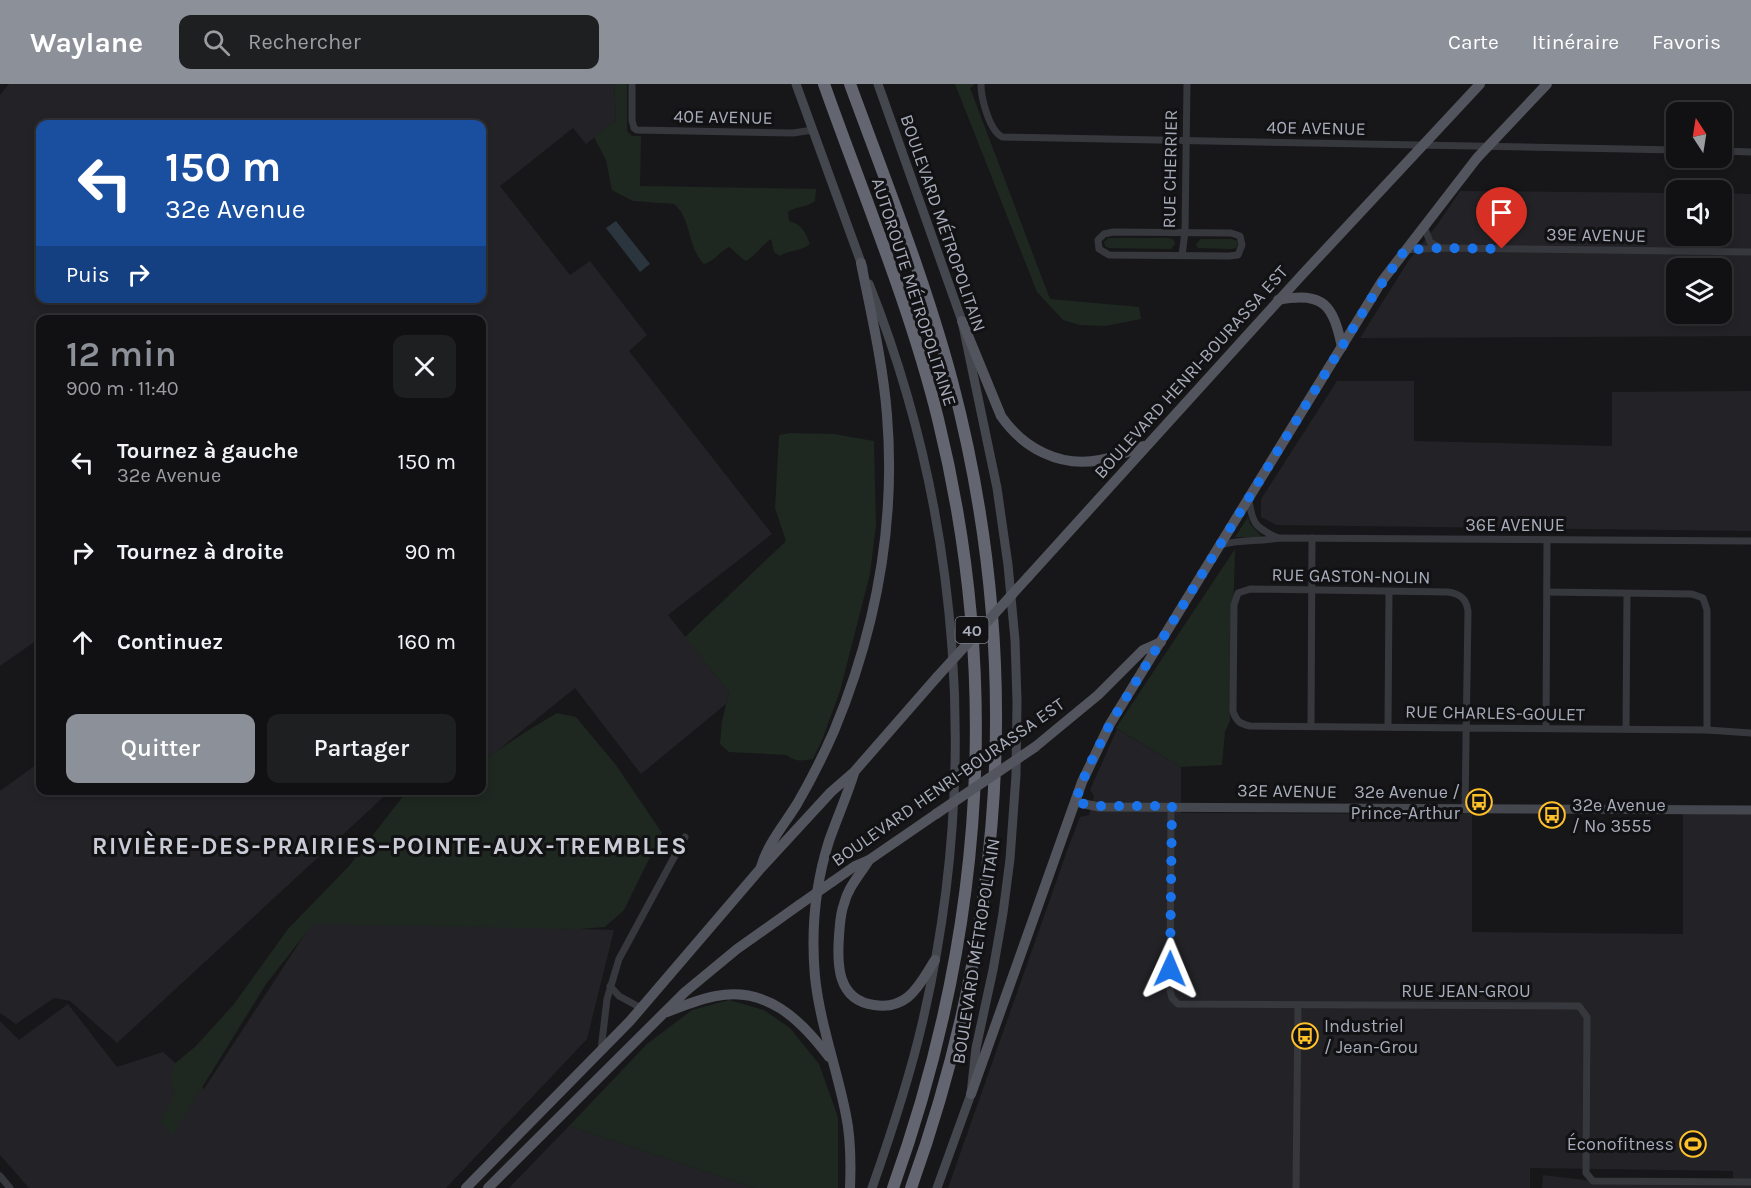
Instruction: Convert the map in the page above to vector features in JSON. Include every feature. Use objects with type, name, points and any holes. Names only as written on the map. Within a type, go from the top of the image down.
[{"type":"highway","name":"AUTOROUTE MÉTROPOLITAINE","points":[[824,84],[915,342],[937,418],[962,546],[975,672],[975,793],[960,938],[934,1058],[893,1188]]},
{"type":"highway","name":"AUTOROUTE MÉTROPOLITAINE","points":[[850,84],[929,305],[957,400],[981,517],[991,594],[995,656],[997,733],[994,798],[981,925],[956,1042],[938,1107],[910,1188]]},
{"type":"main road","points":[[796,84],[890,338],[915,420],[937,523],[949,607],[955,697],[955,778],[948,878],[935,960],[912,1064],[872,1188]]},
{"type":"main road","name":"BOULEVARD MÉTROPOLITAIN","points":[[878,84],[962,321],[988,437],[1004,528],[1014,621],[1017,713],[1014,806],[1008,877],[993,970],[975,1048],[971,1094],[937,1188]]},
{"type":"main road","name":"BOULEVARD HENRI-BOURASSA EST","points":[[466,1188],[641,1008],[761,868],[831,792],[854,772],[1278,300],[1480,84]]},
{"type":"main road","name":"BOULEVARD HENRI-BOURASSA EST","points":[[488,1188],[642,1033],[712,969],[855,866],[868,860],[1035,747],[1098,695],[1143,650],[1161,641],[1382,281],[1459,180],[1547,84]]},
{"type":"main road","points":[[761,868],[766,850],[815,771],[843,709],[869,630],[881,572],[889,491],[888,423],[881,367],[861,263]]},
{"type":"main road","points":[[1278,300],[1303,297],[1321,303],[1334,317],[1342,347]]},
{"type":"main road","points":[[962,321],[1001,416],[1028,444],[1048,456],[1076,462],[1104,460],[1148,445]]},
{"type":"main road","points":[[971,1094],[1087,770],[1106,732],[1161,641]]},
{"type":"main road","points":[[850,1188],[848,1124],[817,991],[813,950],[814,916],[826,853],[854,772]]},
{"type":"main road","name":"32E AVENUE","points":[[1075,802],[1095,806],[1751,810]]},
{"type":"main road","points":[[868,860],[850,887],[842,912],[837,962],[844,986],[857,999],[869,1004],[882,1006],[896,1004],[916,989],[935,960]]},
{"type":"main road","points":[[664,1014],[718,995],[743,995],[760,999],[782,1008],[797,1019],[810,1031],[832,1061]]},
{"type":"main road","points":[[641,1008],[642,1033]]},
{"type":"street","name":"40E AVENUE","points":[[632,84],[634,128],[644,131],[793,134],[813,130]]},
{"type":"street","name":"40E AVENUE","points":[[981,84],[981,95],[995,132],[1002,137],[1666,150]]},
{"type":"street","name":"RUE CHERRIER","points":[[1182,255],[1185,232],[1187,84]]},
{"type":"street","points":[[1732,151],[1751,152]]},
{"type":"street","points":[[1424,226],[1430,242],[1441,248]]},
{"type":"street","points":[[1113,232],[1185,232],[1231,233],[1240,236],[1242,245],[1238,255],[1229,256],[1109,255],[1099,249],[1098,240],[1104,234],[1113,232]]},
{"type":"street","name":"39E AVENUE","points":[[1405,250],[1441,248],[1751,252]]},
{"type":"street","points":[[1249,500],[1251,515],[1256,524],[1278,538]]},
{"type":"street","name":"36E AVENUE","points":[[1221,545],[1235,541],[1262,541],[1278,538],[1751,541]]},
{"type":"street","points":[[1311,726],[1312,538]]},
{"type":"street","points":[[1546,728],[1547,540]]},
{"type":"street","name":"RUE GASTON-NOLIN","points":[[1239,722],[1233,711],[1234,605],[1239,593],[1250,589],[1448,592],[1462,596],[1468,611],[1465,728]]},
{"type":"street","points":[[1388,726],[1389,591]]},
{"type":"street","points":[[1547,592],[1692,594],[1703,598],[1707,610],[1707,730]]},
{"type":"street","points":[[1626,729],[1627,594]]},
{"type":"street","name":"RUE CHARLES-GOULET","points":[[1239,722],[1250,726],[1707,730],[1751,733]]},
{"type":"street","points":[[1465,728],[1465,809]]},
{"type":"street","name":"RUE JEAN-GROU","points":[[1172,806],[1170,990],[1175,1002],[1182,1005],[1579,1006],[1587,1017],[1586,1173],[1593,1181],[1751,1182]]},
{"type":"street","points":[[601,1051],[610,986],[621,953],[685,837]]},
{"type":"street","points":[[610,986],[619,996],[641,1008]]},
{"type":"street","points":[[1296,1188],[1298,1006]]},
{"type":"street","points":[[0,1176],[10,1188]]},
{"type":"shaded area","points":[[9,84],[614,84],[616,120],[586,144],[573,128],[500,186],[570,275],[590,261],[647,335],[629,351],[772,534],[668,615],[729,692],[726,704],[641,774],[575,688],[486,760],[486,315],[36,315],[36,641],[0,666],[0,95]]},
{"type":"shaded area","points":[[614,84],[627,84],[627,131],[632,136],[641,136],[640,186],[816,189],[815,201],[788,212],[789,221],[800,227],[810,244],[780,256],[774,252],[771,239],[746,261],[729,247],[704,264],[695,250],[684,217],[674,204],[633,201],[612,190],[606,160],[594,137],[616,120]]},
{"type":"shaded area","points":[[955,84],[975,84],[970,88],[1050,299],[1139,307],[1141,319],[1105,326],[1080,325],[1063,320],[1037,292]]},
{"type":"shaded area","points":[[1460,191],[1666,193],[1666,246],[1732,246],[1732,193],[1751,194],[1751,336],[1360,338],[1409,260]]},
{"type":"shaded area","points":[[616,221],[650,264],[640,272],[606,228]]},
{"type":"shaded area","points":[[1109,238],[1169,238],[1174,240],[1175,244],[1171,249],[1109,248],[1104,242]]},
{"type":"shaded area","points":[[1201,239],[1232,239],[1237,241],[1238,245],[1232,249],[1198,248],[1196,244]]},
{"type":"shaded area","points":[[1337,381],[1414,381],[1414,441],[1612,446],[1612,392],[1751,391],[1751,531],[1277,525],[1261,517],[1261,499]]},
{"type":"shaded area","points":[[834,434],[874,441],[876,525],[870,574],[840,691],[813,759],[802,760],[793,759],[787,755],[729,752],[720,744],[722,721],[729,692],[685,637],[786,541],[775,508],[779,435]]},
{"type":"shaded area","points":[[1248,517],[1250,524],[1262,537],[1235,537]]},
{"type":"shaded area","points":[[1235,549],[1230,721],[1225,732],[1222,765],[1181,767],[1116,728]]},
{"type":"shaded area","points":[[557,713],[576,717],[616,765],[662,833],[624,910],[605,927],[579,929],[313,924],[266,984],[172,1136],[160,1121],[175,1096],[172,1081],[173,1065],[196,1046],[234,1004],[288,929],[349,866],[404,795],[486,795],[486,758]]},
{"type":"shaded area","points":[[1117,729],[1181,767],[1181,813],[1472,814],[1472,932],[1683,934],[1683,810],[1751,810],[1751,1188],[1542,1188],[1543,1175],[1593,1181],[1733,1181],[1733,1171],[1530,1168],[1530,1188],[948,1188],[1067,851],[1080,817],[1089,815],[1094,796],[1090,790]]},
{"type":"shaded area","points":[[36,765],[36,795],[386,795],[117,1043],[70,1001],[54,998],[16,1024],[0,1013],[0,791]]},
{"type":"shaded area","points":[[314,920],[614,930],[587,1039],[446,1188],[29,1188],[0,1155],[0,1021],[19,1040],[68,1004],[117,1067],[163,1052],[204,1089]]},
{"type":"shaded area","points":[[729,1000],[764,1010],[790,1028],[819,1064],[838,1117],[838,1188],[755,1188],[569,1126],[647,1044],[692,1010]]},
{"type":"shaded area","points":[[569,1126],[755,1188],[509,1188]]},
{"type":"place","name":"32e Avenue / Prince-Arthur","points":[[1479,802]]},
{"type":"place","name":"32e Avenue / No 3555","points":[[1552,815]]},
{"type":"place","name":"Industriel / Jean-Grou","points":[[1305,1036]]},
{"type":"place","name":"Éconofitness","points":[[1693,1144]]},
{"type":"district","name":"RIVIÈRE-DES-PRAIRIES–POINTE-AUX-TREMBLES","points":[[390,846]]},
{"type":"route","points":[[1170,969],[1172,806],[1095,806],[1075,802],[1087,770],[1110,724],[1382,281],[1405,250],[1502,249]]}]
